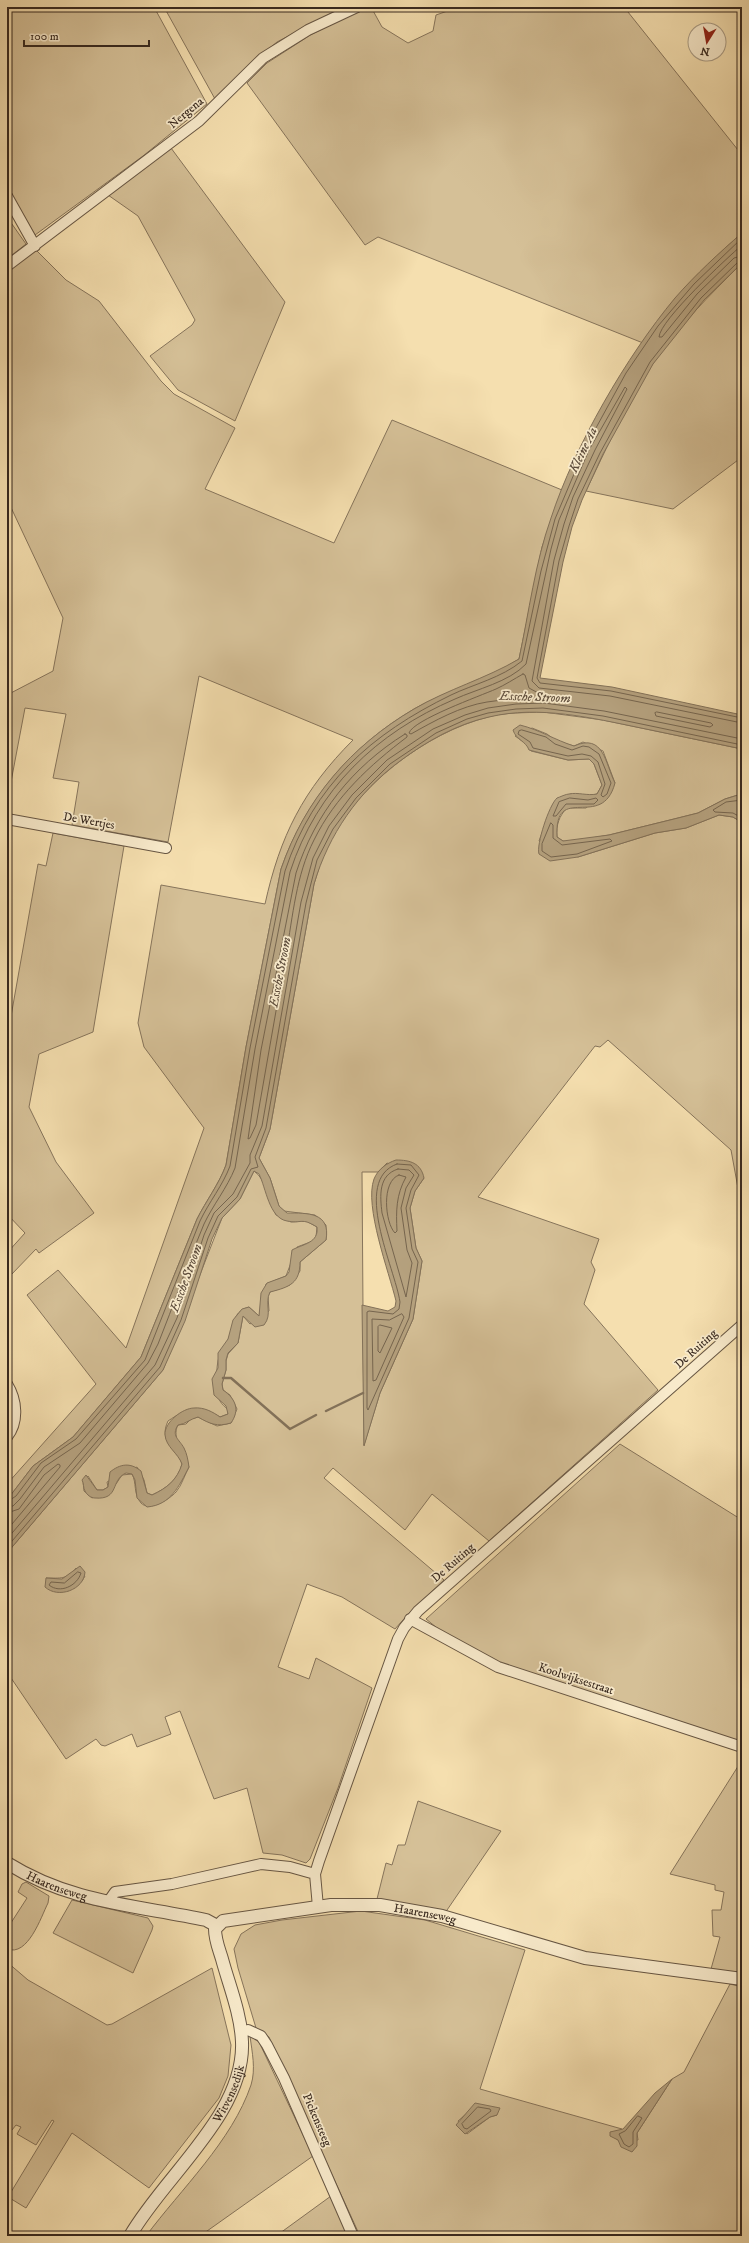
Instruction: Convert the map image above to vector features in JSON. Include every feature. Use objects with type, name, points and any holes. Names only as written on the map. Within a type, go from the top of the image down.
[{"type":"street","name":"Nergena","points":[[7,266],[36,246],[199,121],[264,58],[308,30],[357,7]]},
{"type":"street","points":[[7,196],[36,246]]},
{"type":"street","name":"De Wertjes","points":[[7,819],[166,848]]},
{"type":"street","name":"De Ruiting","points":[[318,1907],[315,1874],[398,1639],[410,1619],[742,1325]]},
{"type":"street","points":[[7,1384],[13,1393],[15,1406],[14,1423],[7,1437]]},
{"type":"street","name":"Koolwijksestraat","points":[[410,1619],[498,1667],[742,1747]]},
{"type":"street","name":"Haarenseweg","points":[[7,1864],[60,1890],[108,1902],[206,1920],[217,1926],[227,1920],[318,1907],[369,1904],[406,1908],[442,1916],[585,1958],[742,1979]]},
{"type":"street","points":[[108,1902],[115,1892],[172,1884],[255,1865],[272,1864],[315,1874]]},
{"type":"street","name":"Witvensedijk","points":[[130,2236],[228,2102],[239,2071],[242,2052],[241,2032],[216,1940],[217,1926]]},
{"type":"street","name":"Pickensteeg","points":[[241,2032],[248,2030],[261,2036],[271,2052],[284,2078],[353,2236]]},
{"type":"shaded area","points":[[7,7],[154,7],[207,104],[143,156],[35,235],[7,187]]},
{"type":"shaded area","points":[[164,7],[282,7],[288,11],[291,7],[343,7],[277,42],[261,55],[215,99]]},
{"type":"shaded area","points":[[368,7],[371,7],[382,27],[408,43],[433,31],[436,15],[459,7],[624,7],[742,155],[742,233],[676,298],[643,343],[378,237],[365,245],[247,83],[267,63],[312,34]]},
{"type":"shaded area","points":[[171,148],[285,302],[235,421],[178,390],[150,356],[192,325],[195,320],[138,216],[108,195]]},
{"type":"shaded area","points":[[7,217],[26,244],[7,259]]},
{"type":"shaded area","points":[[36,250],[66,280],[99,301],[161,381],[174,394],[235,428],[205,489],[334,543],[392,420],[562,490],[542,547],[519,659],[490,676],[423,704],[391,724],[370,740],[333,777],[303,820],[281,869],[246,1047],[226,1165],[223,1172],[197,1219],[141,1357],[73,1437],[33,1466],[7,1500],[7,1484],[96,1384],[27,1295],[58,1270],[126,1348],[204,1128],[144,1047],[138,1023],[161,885],[265,904],[278,857],[286,835],[296,815],[320,777],[353,740],[199,676],[168,842],[72,825],[79,782],[53,778],[66,714],[25,708],[7,803],[7,695],[53,671],[63,618],[7,499],[7,271]]},
{"type":"shaded area","points":[[742,263],[742,457],[673,509],[586,491],[625,411],[652,365],[683,324]]},
{"type":"shaded area","points":[[543,712],[603,720],[742,749],[742,797],[738,795],[725,799],[698,813],[609,835],[569,842],[563,841],[557,837],[559,821],[564,811],[567,808],[586,808],[615,783],[603,751],[583,742],[574,746],[556,741],[547,734],[532,728],[515,736],[528,745],[531,751],[568,760],[589,759],[594,764],[602,785],[597,794],[588,796],[570,794],[550,811],[539,841],[578,857],[655,833],[686,828],[719,815],[733,817],[741,822],[742,1210],[731,1150],[608,1040],[600,1047],[595,1046],[478,1197],[599,1239],[591,1262],[595,1270],[584,1304],[658,1390],[489,1541],[432,1494],[405,1530],[333,1468],[324,1478],[444,1580],[410,1612],[395,1629],[342,1597],[307,1584],[278,1667],[309,1679],[316,1658],[372,1688],[338,1788],[310,1859],[306,1863],[282,1855],[263,1853],[247,1788],[214,1799],[180,1711],[165,1717],[171,1734],[137,1747],[132,1734],[105,1746],[101,1745],[96,1739],[66,1759],[7,1672],[7,1553],[163,1370],[222,1218],[240,1199],[254,1171],[265,1185],[276,1215],[291,1222],[306,1221],[317,1227],[316,1237],[313,1241],[297,1247],[286,1276],[266,1284],[259,1316],[249,1307],[240,1311],[235,1318],[229,1338],[220,1354],[217,1372],[218,1397],[228,1410],[228,1414],[220,1417],[206,1411],[194,1410],[181,1413],[168,1421],[165,1434],[169,1444],[180,1458],[182,1464],[175,1479],[152,1495],[147,1493],[144,1480],[137,1467],[107,1482],[108,1487],[103,1490],[97,1490],[88,1476],[83,1481],[84,1491],[92,1498],[116,1484],[122,1475],[132,1474],[137,1496],[141,1503],[149,1506],[159,1504],[176,1492],[189,1467],[181,1452],[177,1440],[176,1430],[178,1425],[186,1424],[191,1419],[198,1417],[217,1426],[231,1423],[237,1409],[230,1395],[223,1390],[222,1384],[228,1354],[238,1343],[243,1316],[250,1324],[269,1311],[268,1296],[270,1292],[290,1285],[300,1271],[300,1262],[326,1240],[326,1225],[315,1215],[284,1211],[279,1206],[270,1178],[259,1158],[270,1129],[314,884],[327,847],[339,825],[355,804],[394,766],[417,749],[464,725],[488,717],[509,713]],"holes":[[[387,1163],[424,1178],[415,1191],[410,1208],[416,1248],[422,1261],[413,1319],[380,1393],[364,1445],[362,1172],[378,1172]],[[76,1568],[85,1576],[82,1581],[68,1591],[46,1578],[63,1578],[73,1572]]]},
{"type":"shaded area","points":[[53,833],[124,846],[93,1032],[39,1054],[29,1107],[56,1162],[94,1213],[39,1253],[36,1249],[11,1275],[7,1271],[7,1253],[25,1233],[7,1214],[7,1039],[38,864],[46,866]]},
{"type":"shaded area","points":[[620,1444],[742,1520],[742,1744],[479,1662],[426,1619]]},
{"type":"shaded area","points":[[742,1760],[742,1973],[711,1969],[720,1937],[713,1936],[712,1910],[721,1910],[724,1892],[715,1890],[715,1885],[670,1874]]},
{"type":"shaded area","points":[[418,1801],[501,1831],[445,1913],[377,1899],[386,1863],[392,1865],[398,1845],[405,1845]]},
{"type":"shaded area","points":[[26,1882],[49,1896],[48,1903],[33,1934],[27,1942],[15,1950],[7,1949],[7,1929],[27,1898],[18,1892],[22,1884]]},
{"type":"shaded area","points":[[72,1900],[148,1918],[153,1926],[152,1930],[133,1973],[53,1933]]},
{"type":"shaded area","points":[[361,1911],[425,1920],[525,1950],[480,2089],[622,2129],[615,2138],[618,2140],[638,2140],[637,2133],[672,2079],[684,2072],[730,1984],[742,1987],[742,2236],[360,2236],[269,2037],[256,2028],[238,1968],[234,1949],[241,1934],[255,1925],[282,1920]],"holes":[[[473,2108],[497,2115],[490,2117],[467,2134],[458,2121]]]},
{"type":"shaded area","points":[[7,1962],[28,1980],[107,2025],[112,2024],[212,1968],[231,2045],[228,2076],[219,2098],[149,2188],[72,2133],[26,2208],[8,2197],[54,2121],[52,2120],[36,2145],[17,2134],[21,2127],[16,2125],[12,2130],[7,2127]]},
{"type":"shaded area","points":[[250,2036],[259,2042],[313,2156],[200,2236],[146,2236],[219,2145],[232,2126],[251,2085],[253,2060]]},
{"type":"shaded area","points":[[331,2196],[349,2236],[276,2236]]},
{"type":"water","points":[[742,233],[742,263],[704,300],[653,364],[603,454],[582,500],[572,527],[563,562],[540,678],[612,687],[742,715],[742,749],[622,724],[565,714],[527,712],[508,714],[477,720],[443,734],[400,761],[371,786],[358,800],[337,831],[328,848],[314,884],[270,1129],[259,1158],[270,1178],[279,1206],[287,1213],[309,1214],[321,1219],[325,1224],[327,1231],[326,1240],[300,1262],[298,1275],[292,1283],[288,1286],[270,1292],[268,1296],[268,1317],[264,1325],[255,1327],[243,1316],[238,1343],[228,1353],[226,1370],[222,1384],[223,1390],[234,1401],[236,1409],[234,1418],[231,1423],[218,1425],[198,1417],[178,1425],[175,1432],[176,1437],[185,1450],[189,1467],[182,1481],[173,1493],[162,1503],[147,1507],[137,1498],[135,1480],[132,1474],[126,1473],[121,1476],[112,1493],[108,1496],[103,1498],[95,1498],[88,1495],[84,1490],[82,1480],[86,1475],[97,1490],[103,1490],[108,1487],[110,1472],[118,1467],[129,1465],[141,1471],[147,1493],[152,1495],[171,1483],[180,1470],[182,1464],[166,1439],[166,1430],[171,1421],[185,1410],[194,1408],[205,1409],[220,1417],[228,1414],[226,1406],[214,1395],[212,1379],[218,1368],[218,1353],[228,1339],[233,1320],[242,1309],[249,1307],[259,1316],[261,1293],[267,1283],[286,1276],[289,1272],[292,1250],[313,1240],[317,1232],[317,1227],[308,1222],[292,1222],[281,1219],[272,1209],[259,1174],[254,1171],[240,1199],[222,1218],[212,1239],[185,1321],[163,1370],[7,1553],[7,1500],[33,1466],[73,1437],[141,1357],[197,1219],[220,1179],[226,1165],[246,1047],[281,869],[303,820],[317,797],[351,757],[391,724],[427,702],[519,659],[536,570],[545,535],[561,490],[588,432],[621,374],[657,321],[691,281]]},
{"type":"water","points":[[520,725],[574,746],[584,743],[592,743],[602,752],[615,783],[609,797],[600,804],[590,807],[571,808],[563,812],[558,821],[557,837],[563,841],[609,835],[698,813],[725,799],[738,795],[742,797],[742,825],[741,822],[733,817],[719,815],[686,828],[655,833],[578,857],[550,861],[539,854],[539,842],[550,808],[554,802],[557,798],[568,794],[597,794],[602,785],[594,764],[589,759],[568,760],[529,750],[526,744],[514,733],[513,730]]},
{"type":"water","points":[[396,1160],[414,1163],[423,1173],[424,1178],[415,1191],[410,1208],[416,1248],[422,1261],[413,1319],[380,1393],[364,1446],[362,1305],[388,1311],[395,1307],[396,1301],[383,1257],[375,1222],[372,1205],[372,1191],[374,1179],[380,1169]]},
{"type":"water","points":[[80,1566],[85,1572],[84,1578],[80,1584],[70,1591],[50,1591],[45,1587],[46,1578],[62,1579]]},
{"type":"water","points":[[672,2079],[637,2133],[637,2146],[632,2152],[621,2147],[618,2140],[610,2136],[610,2132],[623,2129],[655,2093]]},
{"type":"water","points":[[475,2103],[500,2108],[497,2115],[490,2117],[465,2134],[456,2125]]},
{"type":"waterway","points":[[223,1378],[231,1378],[290,1429],[316,1415]]},
{"type":"waterway","points":[[326,1411],[363,1393]]},
{"type":"water label","name":"Kleine Aa","points":[[583,450]]},
{"type":"water label","name":"Essche Stroom","points":[[535,697]]},
{"type":"water label","name":"Essche Stroom","points":[[280,972]]},
{"type":"water label","name":"Essche Stroom","points":[[186,1278]]}]
